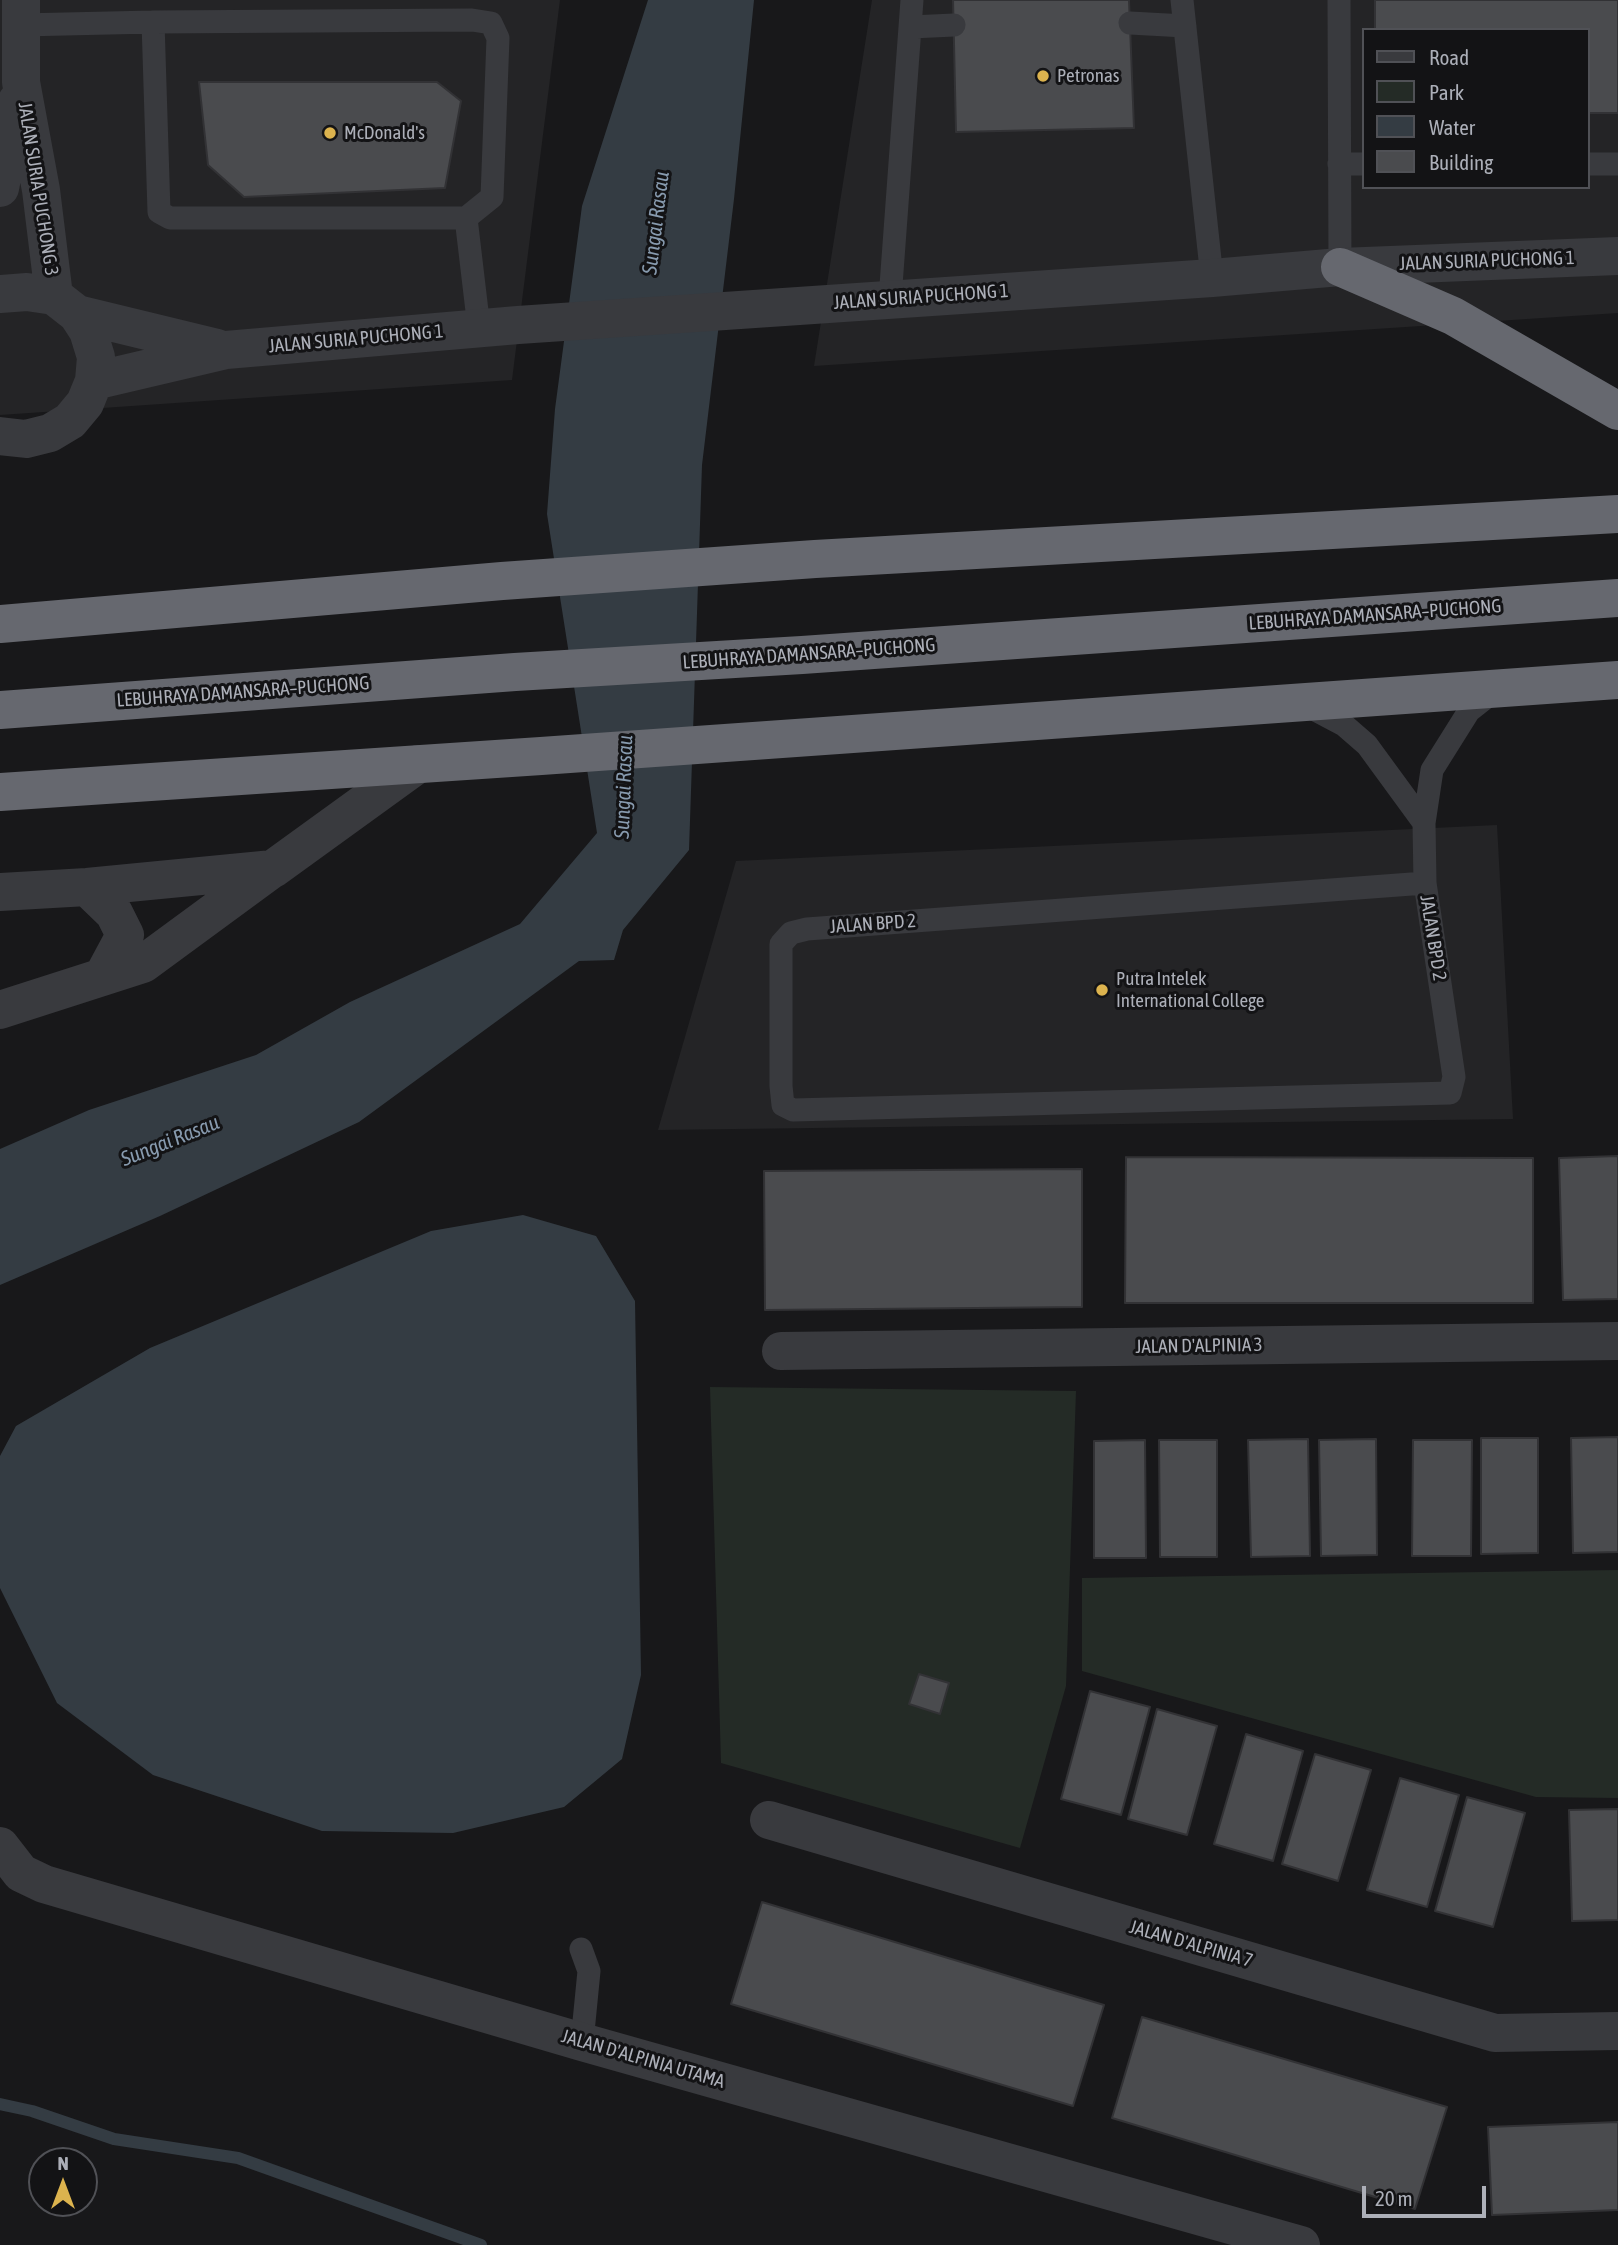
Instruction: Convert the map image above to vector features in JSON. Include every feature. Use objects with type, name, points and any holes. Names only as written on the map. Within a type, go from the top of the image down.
[{"type":"highway","points":[[1340,267],[1453,316],[1618,411]]},
{"type":"highway","points":[[0,624],[502,581],[815,559],[1618,514]]},
{"type":"highway","name":"LEBUHRAYA DAMANSARA–PUCHONG","points":[[0,710],[515,672],[802,655],[1618,598]]},
{"type":"highway","points":[[0,792],[1303,704],[1618,680]]},
{"type":"street","name":"JALAN SURIA PUCHONG 3","points":[[21,12],[21,82],[41,190],[65,305],[88,331],[96,357],[94,381]]},
{"type":"street","name":"JALAN SURIA PUCHONG 3","points":[[0,188],[21,82]]},
{"type":"street","name":"JALAN SURIA PUCHONG 1","points":[[94,381],[226,350],[479,328],[1340,267],[1618,256]]},
{"type":"street","name":"JALAN SURIA PUCHONG 1","points":[[0,294],[27,292],[226,350]]},
{"type":"street","points":[[0,436],[26,439],[50,433],[70,421],[78,412],[94,381]]},
{"type":"street","points":[[0,1010],[143,964],[418,764]]},
{"type":"street","points":[[0,892],[87,887],[273,869]]},
{"type":"street","points":[[87,887],[114,913],[125,936],[103,976]]},
{"type":"street","name":"JALAN D'ALPINIA 3","points":[[780,1351],[1618,1341]]},
{"type":"street","name":"JALAN D'ALPINIA 7","points":[[769,1820],[1495,2033],[1618,2031]]},
{"type":"street","name":"JALAN D'ALPINIA UTAMA","points":[[0,1846],[20,1873],[44,1884],[582,2042],[1301,2245]]},
{"type":"lane","points":[[890,299],[912,0]]},
{"type":"lane","points":[[1182,0],[1212,278]]},
{"type":"lane","points":[[1339,0],[1340,267]]},
{"type":"lane","points":[[21,12],[153,22],[472,20],[491,23],[498,38],[492,197],[466,218],[170,218],[159,212],[153,22]]},
{"type":"lane","points":[[1130,23],[1185,26]]},
{"type":"lane","points":[[911,27],[954,25]]},
{"type":"lane","points":[[1339,164],[1362,164]]},
{"type":"lane","points":[[1590,164],[1618,164]]},
{"type":"lane","points":[[466,218],[479,328]]},
{"type":"lane","points":[[1425,883],[1424,823],[1432,769],[1469,711],[1495,690]]},
{"type":"lane","points":[[1303,704],[1344,724],[1367,745],[1424,823]]},
{"type":"lane","name":"JALAN BPD 2","points":[[1425,883],[1454,1077],[1450,1093],[793,1111],[783,1105],[781,944],[791,933],[807,929],[1425,883]]},
{"type":"lane","points":[[581,1949],[589,1971],[582,2042]]},
{"type":"shaded area","points":[[0,0],[560,0],[512,380],[0,415]]},
{"type":"shaded area","points":[[872,0],[1618,0],[1618,313],[814,366]]},
{"type":"shaded area","name":"Putra Intelek International College","points":[[1497,825],[1513,1119],[658,1130],[736,861]]},
{"type":"green space","points":[[710,1387],[1076,1391],[1066,1686],[1020,1848],[721,1763]]},
{"type":"green space","points":[[1618,1570],[1618,1798],[1536,1797],[1082,1671],[1082,1578]]},
{"type":"water","name":"Sungai Rasau","points":[[648,0],[754,0],[734,199],[702,465],[689,850],[623,930],[614,960],[579,961],[359,1122],[160,1216],[0,1285],[0,1149],[89,1110],[256,1055],[350,1002],[520,924],[597,833],[547,514],[555,409],[582,206]]},
{"type":"water","points":[[523,1215],[596,1236],[635,1301],[641,1675],[622,1759],[564,1807],[453,1833],[322,1831],[153,1775],[57,1703],[0,1588],[0,1456],[16,1426],[150,1348],[431,1231]]},
{"type":"building","name":"Petronas","points":[[953,0],[1129,0],[1134,128],[956,132]]},
{"type":"building","points":[[1375,0],[1618,0],[1618,113],[1590,113],[1590,28],[1375,28]]},
{"type":"building","name":"McDonald's","points":[[199,82],[437,82],[461,101],[445,188],[244,197],[208,165]]},
{"type":"building","points":[[1618,1156],[1618,1299],[1563,1300],[1559,1158]]},
{"type":"building","points":[[1126,1157],[1533,1158],[1533,1303],[1125,1303]]},
{"type":"building","points":[[1082,1169],[1082,1307],[765,1310],[764,1171]]},
{"type":"building","points":[[1618,1437],[1618,1552],[1573,1553],[1571,1438]]},
{"type":"building","points":[[1481,1438],[1538,1438],[1538,1553],[1481,1554]]},
{"type":"building","points":[[1308,1439],[1310,1556],[1251,1557],[1248,1440]]},
{"type":"building","points":[[1376,1439],[1377,1555],[1321,1556],[1319,1440]]},
{"type":"building","points":[[1145,1440],[1146,1558],[1094,1558],[1094,1441]]},
{"type":"building","points":[[1159,1440],[1217,1440],[1217,1557],[1160,1557]]},
{"type":"building","points":[[1413,1440],[1472,1440],[1471,1556],[1412,1556]]},
{"type":"building","points":[[919,1674],[949,1683],[940,1714],[909,1704]]},
{"type":"building","points":[[1090,1691],[1150,1707],[1121,1815],[1061,1799]]},
{"type":"building","points":[[1157,1709],[1217,1726],[1187,1835],[1128,1819]]},
{"type":"building","points":[[1246,1734],[1303,1751],[1273,1861],[1214,1844]]},
{"type":"building","points":[[1315,1754],[1371,1770],[1338,1881],[1282,1864]]},
{"type":"building","points":[[1400,1778],[1459,1795],[1427,1907],[1367,1890]]},
{"type":"building","points":[[1467,1797],[1525,1813],[1493,1927],[1435,1911]]},
{"type":"building","points":[[1618,1809],[1618,1920],[1572,1921],[1569,1810]]},
{"type":"building","points":[[762,1902],[1104,2005],[1073,2106],[731,2004]]},
{"type":"building","points":[[1142,2017],[1447,2107],[1415,2209],[1112,2118]]},
{"type":"building","points":[[1618,2122],[1618,2210],[1492,2215],[1488,2127]]},
{"type":"waterway","points":[[0,2104],[32,2111],[114,2139],[238,2158],[481,2245]]},
{"type":"place","name":"Petronas","points":[[1043,76]]},
{"type":"place","name":"McDonald's","points":[[330,133]]},
{"type":"place","name":"Putra Intelek International College","points":[[1102,990]]}]
